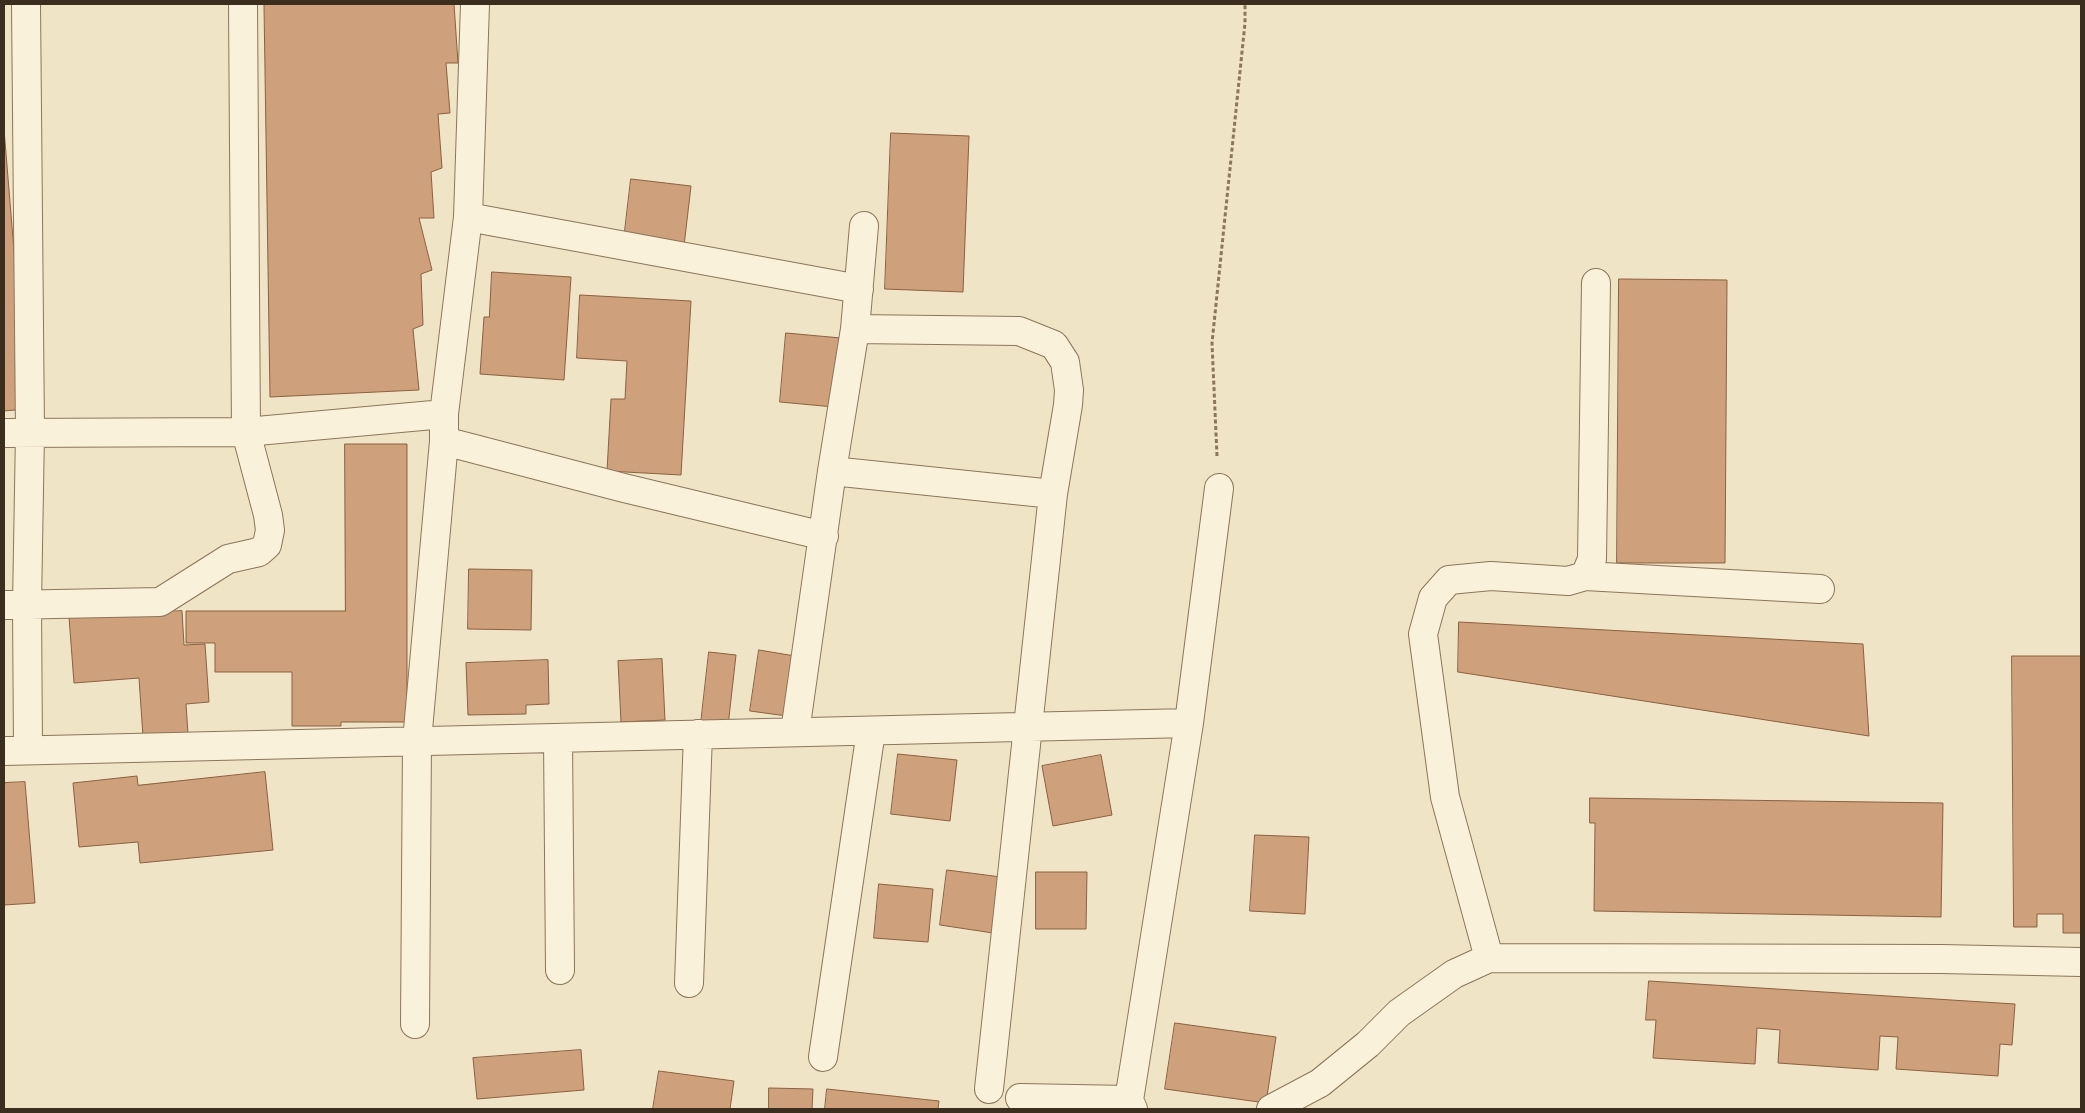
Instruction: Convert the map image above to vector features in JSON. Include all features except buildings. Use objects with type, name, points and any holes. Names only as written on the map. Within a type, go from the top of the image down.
[{"type":"street","points":[[26,4],[17,433],[16,750],[1189,723]]},
{"type":"street","points":[[15,605],[160,602],[228,559],[259,552],[267,544],[270,530],[268,516],[246,432],[243,4]]},
{"type":"street","points":[[415,1024],[418,741],[444,428],[468,217],[475,4]]},
{"type":"street","points":[[468,217],[859,289]]},
{"type":"street","points":[[795,732],[832,471],[855,328],[864,226]]},
{"type":"street","points":[[1585,576],[1592,559],[1596,283]]},
{"type":"street","points":[[855,328],[1019,330],[1054,345],[1065,362],[1068,380],[1068,405],[1053,494],[1030,727],[989,1090]]},
{"type":"street","points":[[17,433],[246,432],[444,428],[624,488],[824,536]]},
{"type":"street","points":[[832,471],[1053,494]]},
{"type":"street","points":[[1020,1098],[1131,1105],[1189,723],[1219,488]]},
{"type":"street","points":[[1489,958],[1445,797],[1423,634],[1433,598],[1449,580],[1490,576],[1568,581],[1585,576],[1820,589]]},
{"type":"street","points":[[823,1057],[871,731]]},
{"type":"street","points":[[690,983],[698,734]]},
{"type":"street","points":[[558,738],[560,970]]},
{"type":"street","points":[[1271,1109],[1320,1083],[1368,1044],[1399,1013],[1454,974],[1489,958],[1941,958],[2081,962]]},
{"type":"path","points":[[1219,488],[1212,343],[1245,24],[1245,4]]}]
